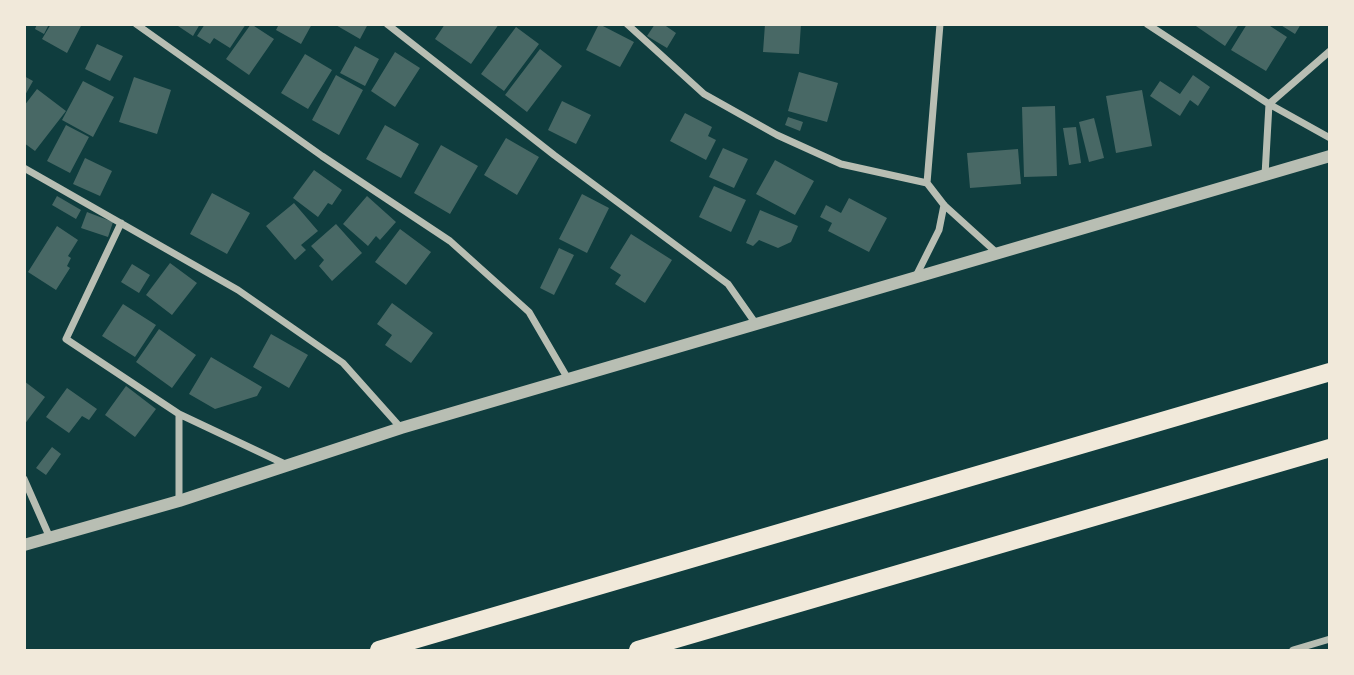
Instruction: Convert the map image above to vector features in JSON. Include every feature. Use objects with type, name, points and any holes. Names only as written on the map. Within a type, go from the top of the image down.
[{"type":"highway","points":[[379,650],[1329,372]]},
{"type":"highway","points":[[638,650],[1329,448]]},
{"type":"street","points":[[136,24],[322,156],[450,242],[529,312],[568,379]]},
{"type":"street","points":[[387,24],[554,155],[728,284],[756,325]]},
{"type":"street","points":[[627,24],[704,94],[777,135],[841,164],[927,183],[944,205],[998,254]]},
{"type":"street","points":[[927,183],[940,24]]},
{"type":"street","points":[[1147,24],[1269,104],[1329,138]]},
{"type":"street","points":[[1265,175],[1269,104],[1329,51]]},
{"type":"street","points":[[24,545],[179,500],[401,428],[1329,156]]},
{"type":"street","points":[[24,168],[238,290],[343,363],[401,428]]},
{"type":"street","points":[[915,278],[939,230],[944,205]]},
{"type":"street","points":[[121,223],[66,338],[180,414],[288,465]]},
{"type":"street","points":[[179,500],[180,414]]},
{"type":"street","points":[[24,480],[50,538]]},
{"type":"street","points":[[1293,650],[1329,639]]},
{"type":"building","points":[[37,24],[49,24],[44,34],[35,29]]},
{"type":"building","points":[[51,24],[82,24],[67,53],[42,39]]},
{"type":"building","points":[[175,24],[200,24],[193,36]]},
{"type":"building","points":[[205,24],[246,24],[230,48],[214,38],[210,44],[197,36]]},
{"type":"building","points":[[251,24],[274,39],[249,75],[226,59]]},
{"type":"building","points":[[279,24],[312,24],[301,44],[276,30]]},
{"type":"building","points":[[334,24],[368,24],[360,39]]},
{"type":"building","points":[[445,24],[499,24],[471,64],[435,39]]},
{"type":"building","points":[[599,24],[634,42],[620,67],[586,50]]},
{"type":"building","points":[[655,24],[663,24],[676,33],[667,48],[647,36]]},
{"type":"building","points":[[765,24],[801,24],[799,54],[763,52]]},
{"type":"building","points":[[1193,24],[1239,24],[1225,46]]},
{"type":"building","points":[[1247,24],[1267,24],[1287,37],[1266,71],[1231,50]]},
{"type":"building","points":[[1279,24],[1301,24],[1295,34]]},
{"type":"building","points":[[516,27],[539,44],[504,91],[481,74]]},
{"type":"building","points":[[97,44],[123,56],[110,81],[85,69]]},
{"type":"building","points":[[355,46],[379,59],[365,86],[340,73]]},
{"type":"building","points":[[540,49],[562,66],[527,112],[505,95]]},
{"type":"building","points":[[395,52],[420,68],[395,107],[371,91]]},
{"type":"building","points":[[305,54],[332,70],[308,109],[281,93]]},
{"type":"building","points":[[799,72],[838,83],[827,122],[788,111]]},
{"type":"building","points":[[336,75],[363,90],[339,135],[312,120]]},
{"type":"building","points":[[1193,75],[1210,87],[1198,106],[1190,100],[1180,116],[1150,96],[1160,81],[1180,94]]},
{"type":"building","points":[[24,76],[33,81],[24,97]]},
{"type":"building","points":[[134,77],[171,90],[157,134],[119,122]]},
{"type":"building","points":[[83,81],[114,97],[93,137],[62,120]]},
{"type":"building","points":[[37,89],[66,111],[35,151],[24,143],[24,106]]},
{"type":"building","points":[[1142,90],[1152,146],[1116,153],[1106,96]]},
{"type":"building","points":[[562,101],[591,115],[576,144],[548,130]]},
{"type":"building","points":[[1055,106],[1057,176],[1024,177],[1022,107]]},
{"type":"building","points":[[685,113],[712,127],[708,136],[716,140],[706,160],[670,141]]},
{"type":"building","points":[[788,117],[803,122],[800,131],[785,125]]},
{"type":"building","points":[[1094,118],[1104,158],[1089,162],[1079,122]]},
{"type":"building","points":[[66,125],[89,137],[70,173],[47,161]]},
{"type":"building","points":[[385,125],[419,144],[401,178],[366,159]]},
{"type":"building","points":[[1076,127],[1081,163],[1069,165],[1063,128]]},
{"type":"building","points":[[506,138],[539,157],[517,195],[484,175]]},
{"type":"building","points":[[441,145],[478,166],[450,214],[414,193]]},
{"type":"building","points":[[723,148],[748,159],[734,188],[709,177]]},
{"type":"building","points":[[1018,149],[1021,184],[970,188],[967,153]]},
{"type":"building","points":[[85,158],[112,171],[100,196],[73,184]]},
{"type":"building","points":[[775,160],[814,181],[795,215],[756,194]]},
{"type":"building","points":[[314,170],[342,190],[332,205],[328,203],[318,217],[293,198]]},
{"type":"building","points":[[714,186],[746,200],[731,232],[699,217]]},
{"type":"building","points":[[212,193],[250,213],[227,254],[190,234]]},
{"type":"building","points":[[582,194],[609,208],[587,253],[559,239]]},
{"type":"building","points":[[57,196],[81,210],[76,219],[52,205]]},
{"type":"building","points":[[367,196],[396,222],[380,240],[376,236],[368,246],[343,224]]},
{"type":"building","points":[[849,198],[887,218],[869,252],[828,231],[832,223],[820,217],[826,205],[841,213]]},
{"type":"building","points":[[294,203],[318,231],[301,245],[306,250],[295,260],[266,226]]},
{"type":"building","points":[[760,210],[798,226],[791,242],[778,248],[759,240],[753,246],[746,243]]},
{"type":"building","points":[[87,212],[113,222],[108,237],[81,228]]},
{"type":"building","points":[[336,224],[362,253],[332,281],[319,266],[324,260],[311,246]]},
{"type":"building","points":[[57,226],[78,240],[68,256],[71,258],[67,266],[70,268],[56,290],[28,272]]},
{"type":"building","points":[[400,229],[431,252],[406,285],[375,262]]},
{"type":"building","points":[[631,234],[672,260],[645,303],[615,284],[621,275],[610,268]]},
{"type":"building","points":[[559,248],[574,255],[554,295],[540,288]]},
{"type":"building","points":[[170,263],[197,283],[172,315],[146,295]]},
{"type":"building","points":[[132,264],[150,275],[139,293],[121,282]]},
{"type":"building","points":[[392,303],[433,333],[411,363],[385,345],[392,335],[377,324]]},
{"type":"building","points":[[123,304],[156,325],[135,357],[102,336]]},
{"type":"building","points":[[159,329],[196,355],[172,388],[136,362]]},
{"type":"building","points":[[271,334],[308,355],[289,388],[253,367]]},
{"type":"building","points":[[211,357],[262,387],[257,396],[215,409],[189,394]]},
{"type":"building","points":[[24,381],[45,397],[24,425]]},
{"type":"building","points":[[126,386],[156,409],[135,437],[105,415]]},
{"type":"building","points":[[67,388],[97,409],[89,420],[82,416],[69,433],[46,417]]},
{"type":"building","points":[[52,447],[61,454],[46,475],[36,468]]}]
